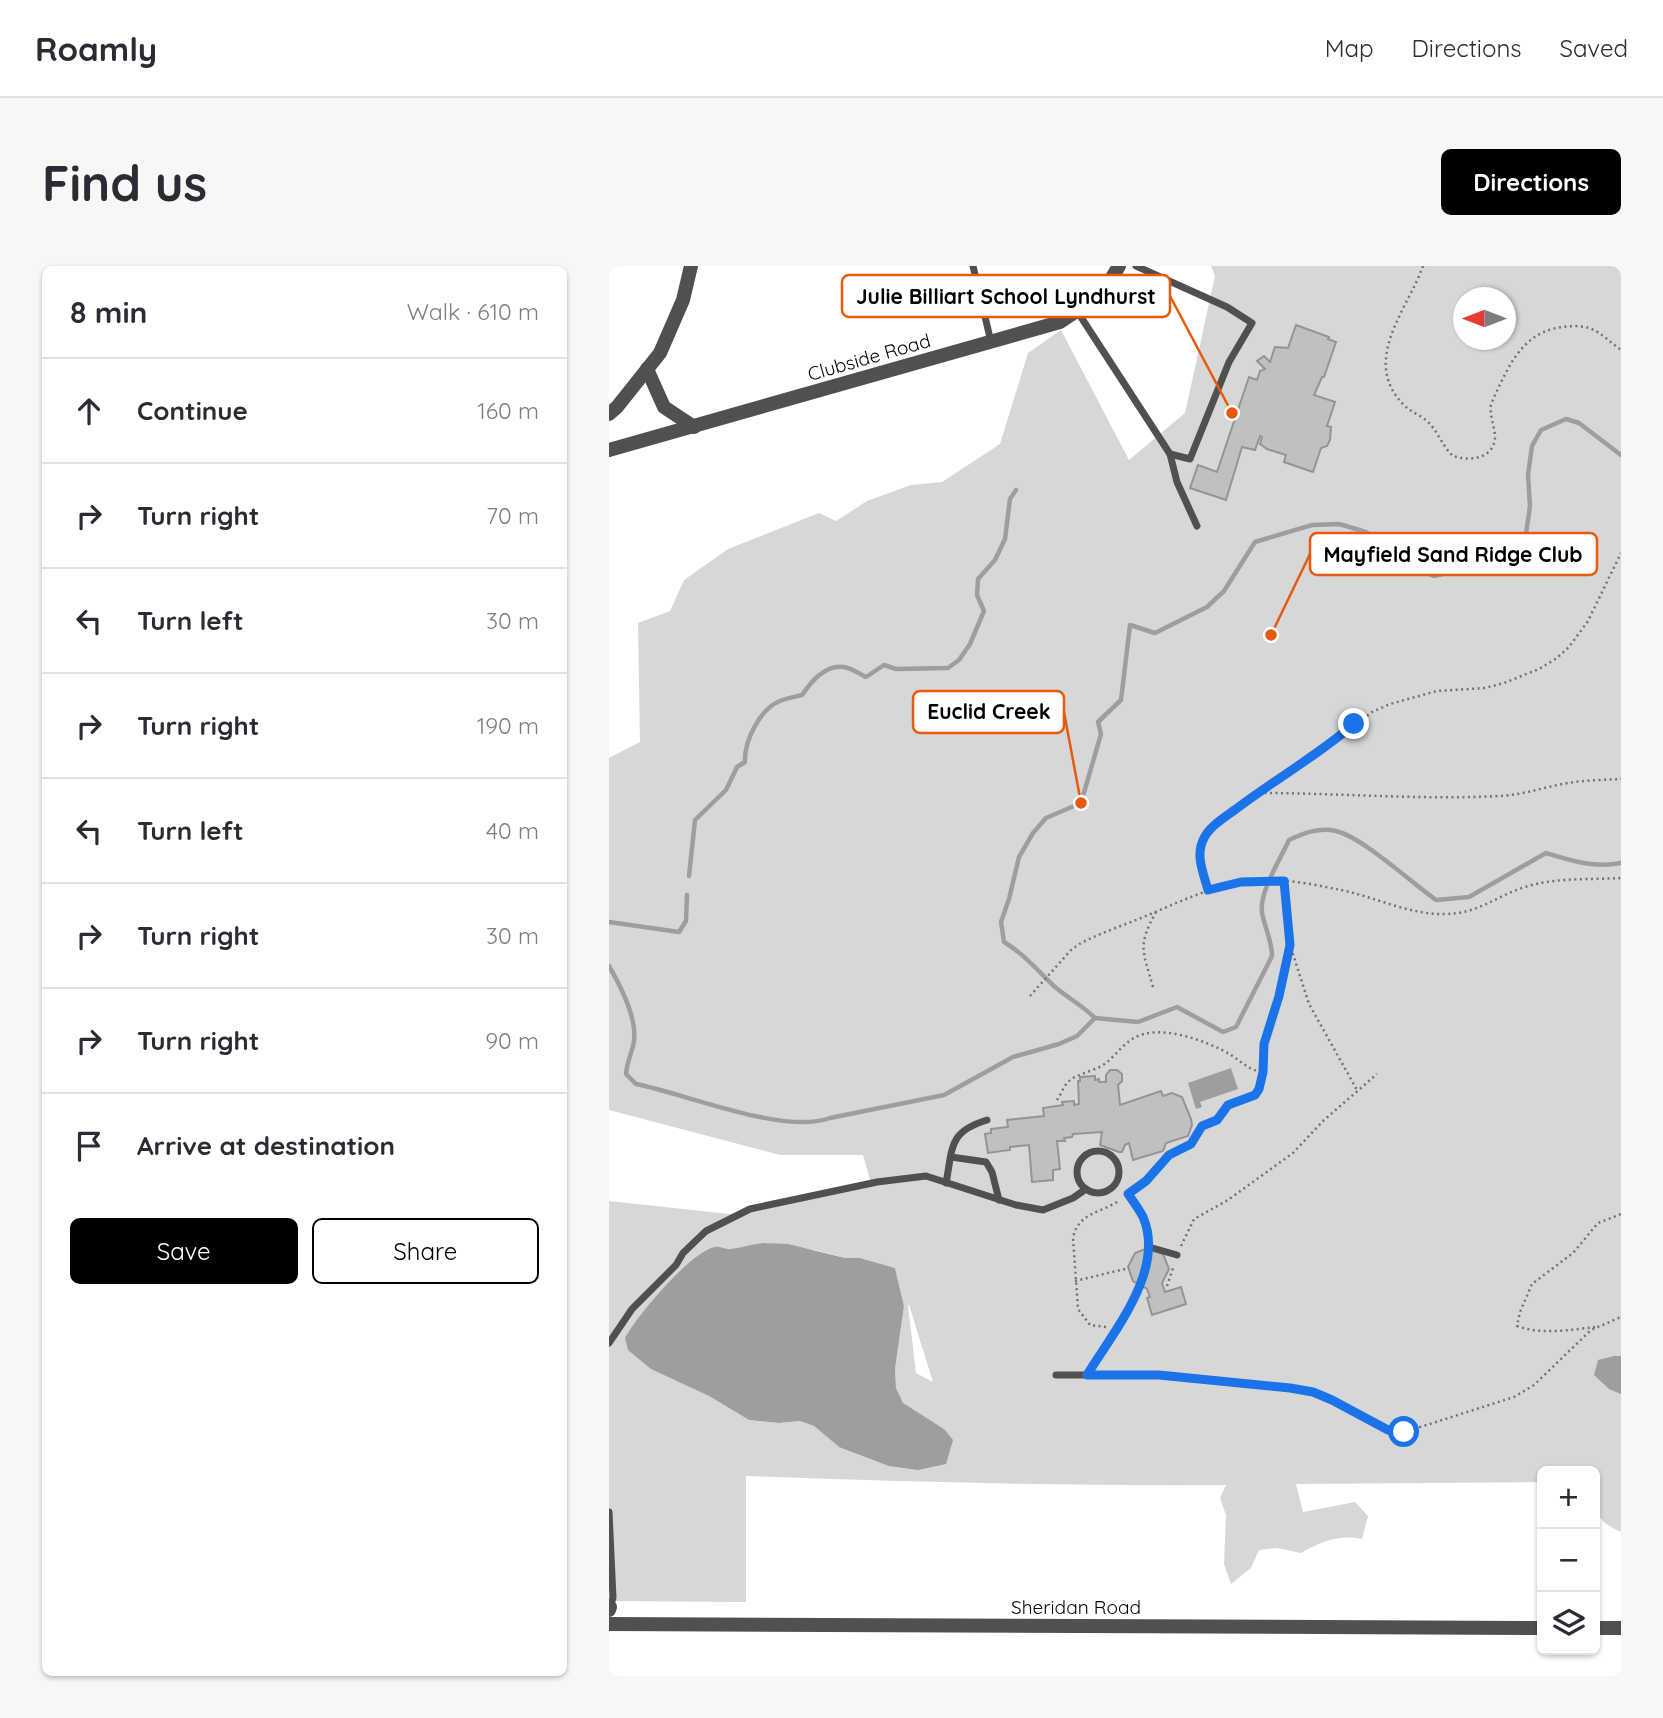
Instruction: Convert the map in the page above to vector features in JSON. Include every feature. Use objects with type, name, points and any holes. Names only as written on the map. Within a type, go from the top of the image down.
[{"type":"street","points":[[609,414],[660,353],[683,300],[691,266]]},
{"type":"street","name":"Clubside Road","points":[[609,450],[1060,321],[1102,294],[1119,266]]},
{"type":"street","points":[[647,369],[664,407],[694,427]]},
{"type":"street","name":"Sheridan Road","points":[[609,1624],[1537,1628]]},
{"type":"street","points":[[1600,1628],[1621,1628]]},
{"type":"lane","points":[[973,266],[991,341]]},
{"type":"lane","points":[[1136,266],[1227,306],[1252,323],[1229,362],[1190,459],[1170,454]]},
{"type":"lane","points":[[1076,310],[1170,454],[1177,482],[1197,526]]},
{"type":"lane","points":[[946,1183],[953,1143],[969,1125],[987,1120]]},
{"type":"lane","points":[[1095,1150],[1109,1153],[1119,1170],[1116,1184],[1104,1192],[1097,1193],[1086,1189],[1077,1175],[1079,1162],[1095,1150]]},
{"type":"lane","points":[[951,1157],[986,1163],[992,1172],[999,1200]]},
{"type":"lane","points":[[609,1343],[632,1309],[706,1231],[750,1209],[877,1182],[926,1177],[999,1200],[1043,1210],[1073,1198],[1086,1189]]},
{"type":"lane","points":[[1087,1375],[1139,1291],[1149,1247],[1142,1215],[1128,1194]]},
{"type":"lane","points":[[1149,1247],[1177,1255]]},
{"type":"lane","points":[[1056,1376],[1159,1375],[1290,1388],[1313,1392],[1388,1430],[1404,1432]]},
{"type":"lane","points":[[609,1512],[613,1598],[610,1608]]},
{"type":"path","points":[[1423,266],[1388,340],[1388,374],[1391,386],[1404,405],[1426,419],[1453,456],[1472,460],[1487,453],[1492,447],[1495,440],[1491,404],[1515,359],[1534,335],[1564,327],[1588,328],[1621,350]]},
{"type":"path","points":[[1208,890],[1200,862],[1200,850],[1205,836],[1218,822],[1372,712],[1437,691],[1485,688],[1504,683],[1539,669],[1557,658],[1569,647],[1588,621],[1621,553]]},
{"type":"path","points":[[1256,793],[1342,793],[1397,798],[1501,796],[1535,792],[1568,783],[1621,779]]},
{"type":"path","points":[[1030,996],[1061,960],[1081,943],[1208,890],[1241,882],[1264,880],[1309,883],[1440,915],[1478,909],[1525,887],[1539,884],[1621,878]]},
{"type":"path","points":[[1284,881],[1290,945],[1309,1004],[1357,1090]]},
{"type":"path","points":[[1153,987],[1142,947],[1144,934],[1156,912]]},
{"type":"path","points":[[1116,1327],[1090,1325],[1078,1309],[1072,1248],[1075,1229],[1084,1217],[1114,1204],[1146,1181],[1169,1155],[1191,1144],[1202,1126],[1217,1120],[1228,1105],[1255,1095],[1263,1072],[1264,1044],[1279,996],[1290,945]]},
{"type":"path","points":[[1057,1100],[1066,1083],[1099,1068],[1134,1038],[1142,1035],[1161,1033],[1194,1037],[1229,1054],[1254,1071],[1263,1072]]},
{"type":"path","points":[[1167,1286],[1177,1255],[1194,1219],[1228,1200],[1293,1153],[1323,1121],[1377,1074]]},
{"type":"path","points":[[1598,1327],[1546,1331],[1527,1330],[1517,1326],[1532,1284],[1573,1253],[1598,1223],[1621,1214]]},
{"type":"path","points":[[1075,1281],[1129,1268]]},
{"type":"path","points":[[1404,1432],[1514,1397],[1534,1385],[1577,1343],[1598,1327],[1621,1317]]},
{"type":"shaded area","points":[[1211,266],[1621,266],[1621,1532],[1610,1527],[1600,1517],[1600,1466],[1537,1466],[1537,1482],[1296,1484],[1303,1512],[1355,1502],[1368,1516],[1362,1539],[1330,1540],[1301,1553],[1277,1548],[1259,1550],[1251,1568],[1231,1584],[1224,1564],[1226,1515],[1220,1498],[1226,1485],[986,1483],[746,1476],[746,1602],[609,1601],[609,1201],[739,1215],[871,1183],[863,1155],[780,1155],[609,1110],[609,758],[640,742],[638,623],[670,611],[684,580],[728,549],[819,513],[836,521],[867,501],[911,485],[942,482],[1000,444],[1028,353],[1061,330],[1129,460],[1185,413],[1215,276]],"holes":[[[763,1243],[815,1250],[845,1258],[860,1258],[895,1268],[904,1306],[895,1369],[896,1388],[902,1403],[944,1429],[839,1447],[814,1426],[800,1421],[779,1423],[749,1420],[709,1396],[717,1247],[729,1250]],[[909,1305],[933,1382],[916,1373]]]},
{"type":"shaded area","points":[[1231,1068],[1238,1089],[1200,1102],[1202,1107],[1196,1109],[1188,1083]]},
{"type":"shaded area","points":[[763,1243],[788,1244],[895,1268],[904,1306],[895,1369],[896,1388],[903,1403],[944,1429],[953,1440],[946,1464],[918,1470],[889,1466],[839,1447],[814,1426],[800,1421],[779,1423],[749,1420],[709,1396],[651,1369],[628,1350],[625,1338],[631,1328],[665,1286],[692,1260],[715,1247],[729,1249]]},
{"type":"shaded area","points":[[1621,1356],[1621,1394],[1609,1389],[1594,1375],[1598,1360]]},
{"type":"building","points":[[1296,325],[1336,342],[1324,377],[1314,395],[1335,402],[1327,426],[1331,427],[1330,440],[1327,446],[1321,448],[1313,472],[1284,462],[1286,455],[1260,444],[1260,436],[1255,450],[1242,447],[1226,500],[1190,488],[1198,465],[1217,472],[1249,377],[1257,380],[1260,371],[1265,369],[1257,361],[1264,356],[1270,362],[1275,347],[1288,348]]},
{"type":"building","points":[[1110,1070],[1117,1070],[1122,1074],[1122,1081],[1118,1085],[1120,1105],[1161,1091],[1163,1096],[1172,1093],[1182,1097],[1192,1125],[1188,1136],[1166,1143],[1163,1151],[1133,1160],[1129,1143],[1119,1152],[1100,1145],[1102,1132],[1073,1134],[1072,1137],[1064,1138],[1065,1141],[1057,1141],[1060,1169],[1053,1170],[1053,1180],[1032,1182],[1029,1145],[988,1153],[985,1134],[991,1133],[991,1129],[1008,1127],[1007,1120],[1044,1116],[1043,1108],[1063,1105],[1062,1102],[1074,1101],[1074,1105],[1079,1104],[1080,1077],[1095,1076],[1095,1080],[1106,1082],[1106,1075]]},
{"type":"building","points":[[1148,1248],[1163,1254],[1169,1269],[1162,1283],[1165,1292],[1181,1287],[1186,1304],[1152,1315],[1147,1289],[1133,1281],[1128,1267],[1135,1253]]},
{"type":"waterway","points":[[609,966],[623,992],[633,1022],[634,1041],[626,1074],[636,1084],[735,1111],[787,1121],[810,1122],[944,1095],[1013,1057],[1077,1036],[1095,1018],[1004,942],[1001,922],[1019,857],[1033,833],[1046,818],[1081,803],[1101,734],[1098,722],[1121,700],[1130,625],[1155,633],[1207,607],[1224,591],[1255,542],[1312,525],[1339,524],[1366,532],[1394,554],[1434,576],[1491,563],[1512,552],[1526,534],[1532,446],[1541,430],[1566,419],[1579,423],[1621,455]]},
{"type":"waterway","points":[[689,876],[695,820],[726,790],[737,767],[745,762],[750,736],[760,718],[773,705],[802,695],[814,680],[831,668],[847,668],[866,677],[884,665],[896,669],[948,668],[959,660],[970,644],[984,611],[977,595],[978,579],[995,560],[1005,539],[1010,499],[1016,490]]},
{"type":"waterway","points":[[1095,1018],[1138,1022],[1177,1007],[1223,1032],[1236,1027],[1272,956],[1262,913],[1267,886],[1289,840],[1306,833],[1330,830],[1347,835],[1373,851],[1436,900],[1469,897],[1546,853],[1592,864],[1621,863]]},
{"type":"waterway","points":[[609,922],[679,932],[686,921],[687,895]]},
{"type":"place","name":"Julie Billiart School Lyndhurst","points":[[1232,413]]},
{"type":"place","name":"Mayfield Sand Ridge Club","points":[[1271,635]]},
{"type":"place","name":"Euclid Creek","points":[[1081,803]]},
{"type":"route","points":[[1354,724],[1332,743],[1256,793],[1218,822],[1205,836],[1200,850],[1200,862],[1208,890],[1241,882],[1284,881],[1290,945],[1279,996],[1264,1044],[1263,1081],[1255,1095],[1228,1105],[1221,1117],[1202,1126],[1191,1144],[1169,1155],[1146,1181],[1128,1194],[1142,1215],[1149,1250],[1139,1291],[1087,1375],[1159,1375],[1313,1392],[1388,1430],[1404,1432]]}]
